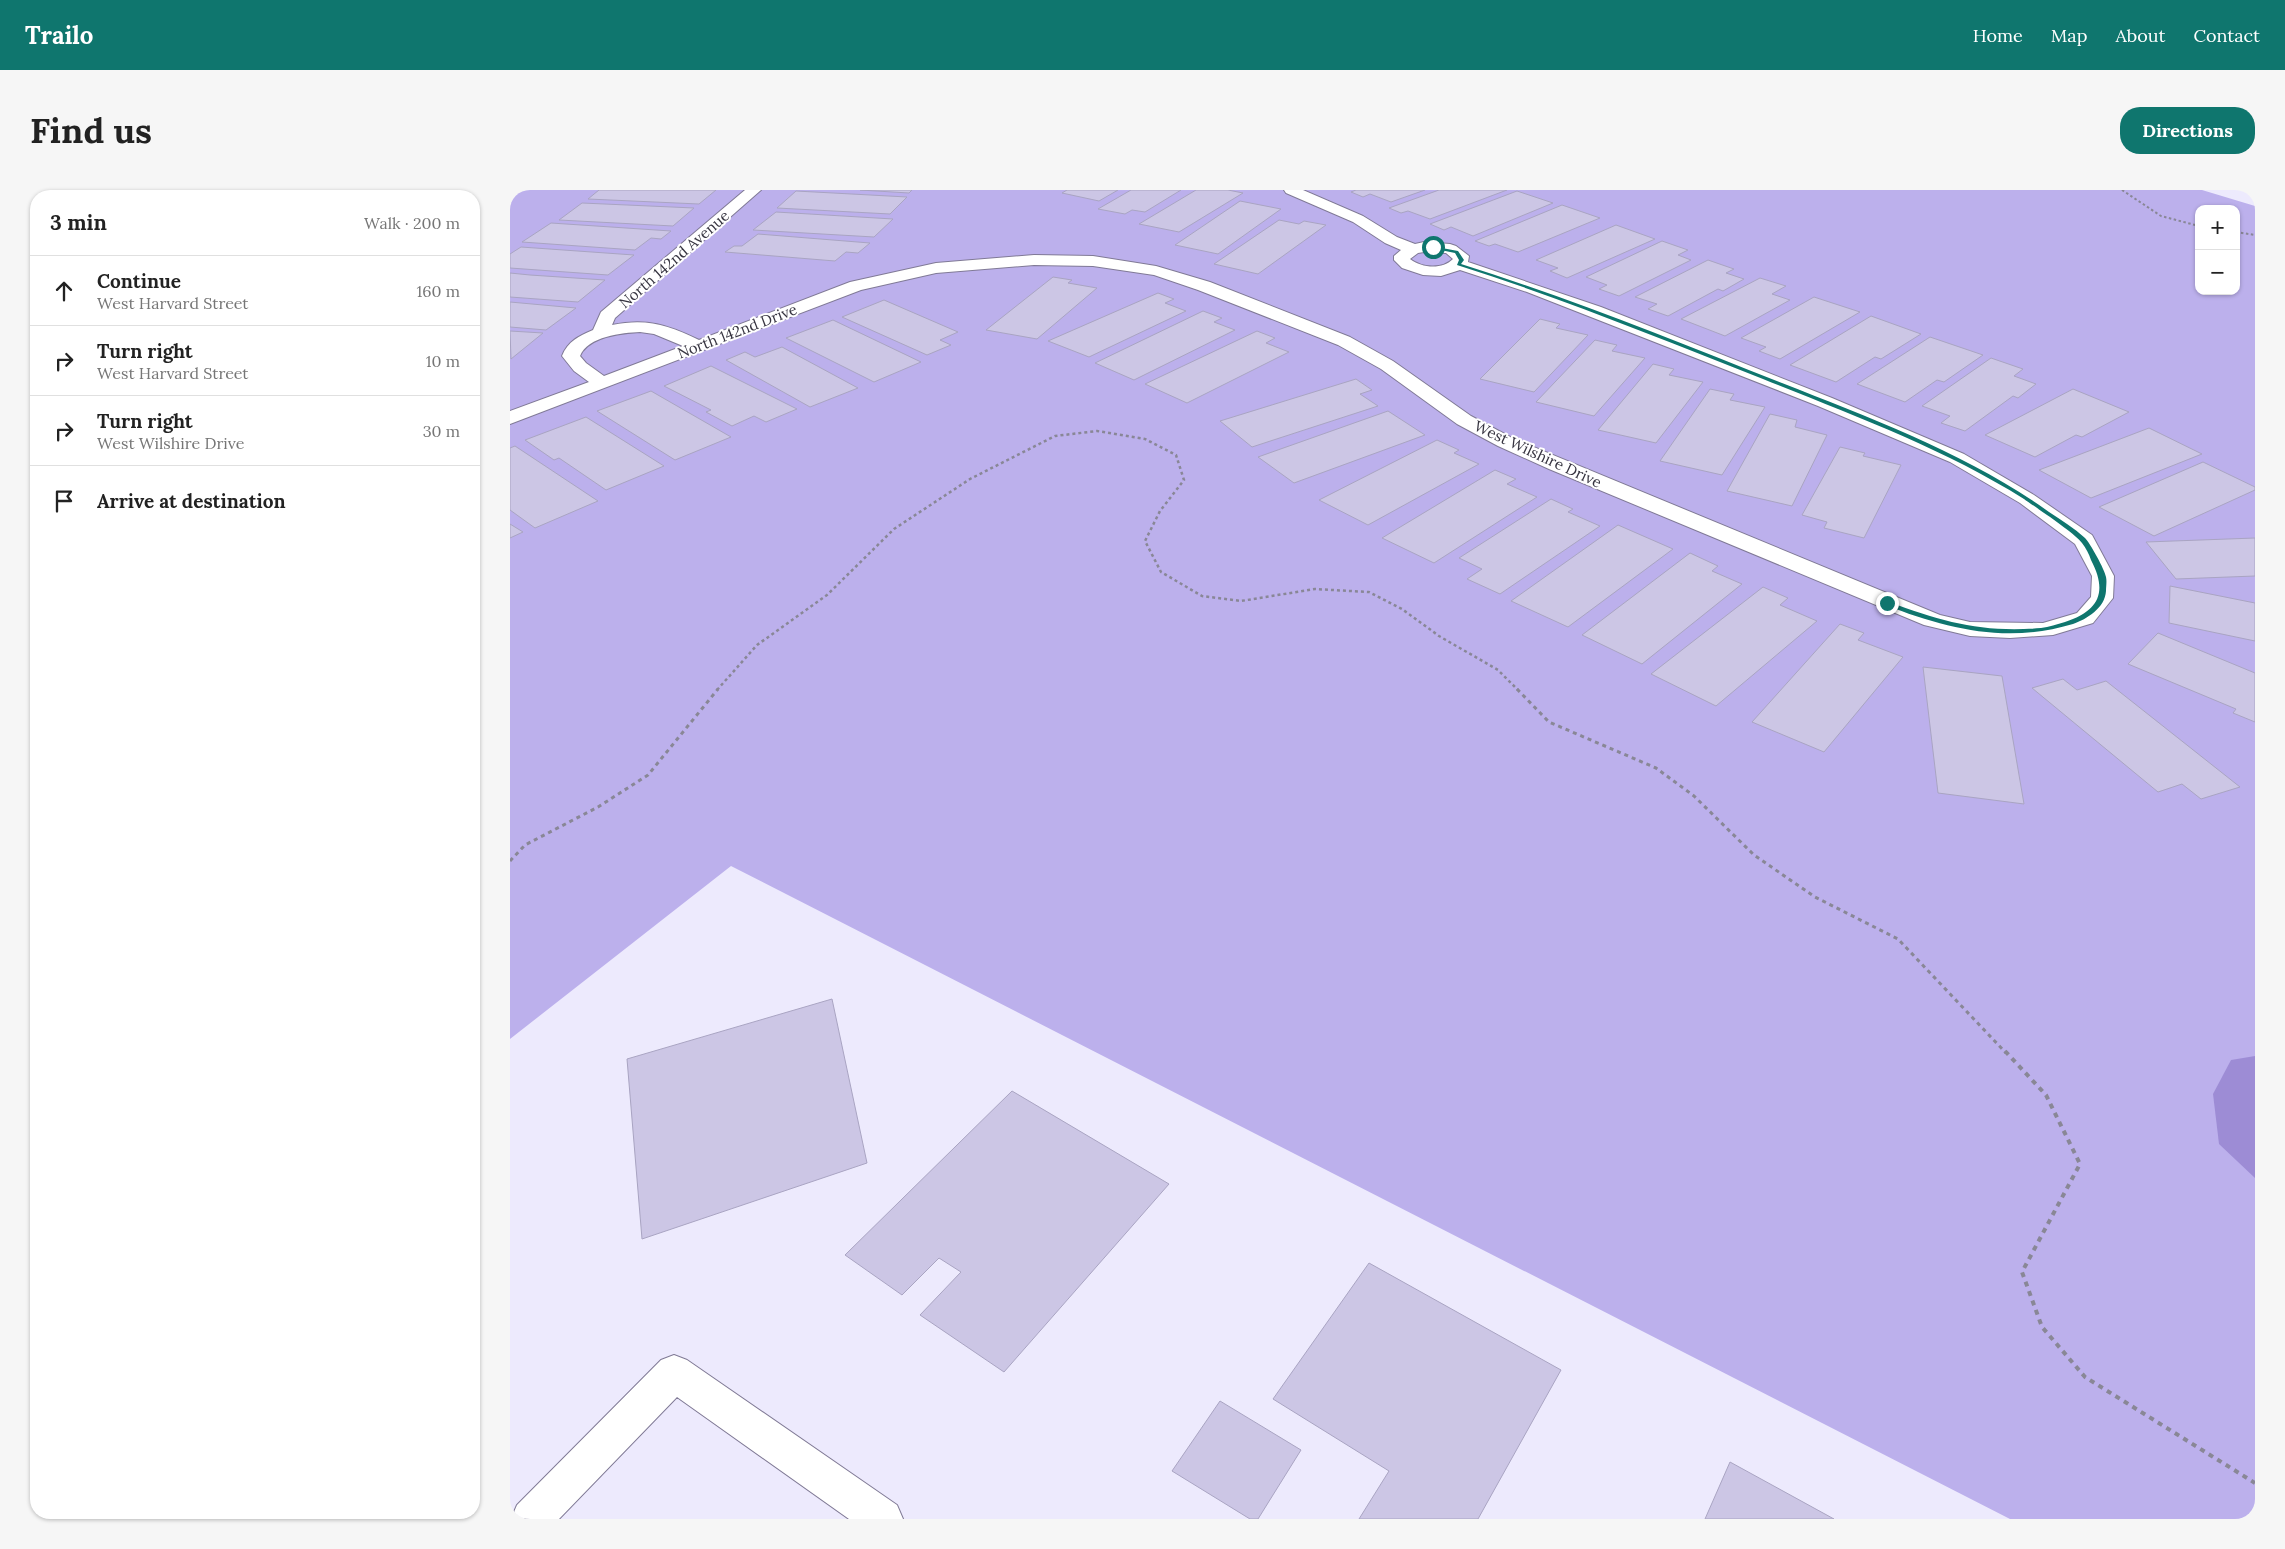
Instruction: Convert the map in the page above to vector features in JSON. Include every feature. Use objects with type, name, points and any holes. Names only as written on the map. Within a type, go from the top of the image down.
[{"type":"street","name":"North 142nd Avenue","points":[[601,333],[607,316],[754,190]]},
{"type":"street","points":[[1292,190],[1358,219],[1391,240],[1413,249]]},
{"type":"street","points":[[1433,247],[1450,249],[1461,256],[1461,260],[1459,264],[1436,271],[1414,268],[1402,260],[1402,256],[1413,249],[1433,247]]},
{"type":"street","name":"West Wilshire Drive","points":[[970,264],[1034,260],[1093,261],[1156,271],[1204,286],[1344,341],[1387,365],[1464,420],[1505,442],[1896,607],[1932,620],[1960,626],[2010,631],[2045,630],[2085,618],[2102,598],[2103,576],[2084,540],[2027,499],[1957,458],[1825,402],[1595,310],[1459,264]]},
{"type":"street","name":"North 142nd Drive","points":[[510,418],[856,286],[936,268],[970,264]]},
{"type":"street","name":"North 142nd Avenue","points":[[603,382],[580,367],[571,356],[576,345],[601,333],[625,327],[647,326],[698,346]]},
{"type":"street","points":[[531,1519],[674,1374],[883,1519]]},
{"type":"path","points":[[2122,190],[2161,216],[2195,225]]},
{"type":"path","points":[[2240,233],[2255,235]]},
{"type":"path","points":[[510,861],[525,846],[598,808],[648,775],[757,645],[826,595],[894,529],[970,479],[1055,436],[1097,431],[1145,439],[1176,455],[1184,480],[1160,511],[1145,541],[1161,572],[1202,596],[1241,601],[1316,589],[1369,592],[1402,609],[1439,636],[1498,670],[1549,722],[1656,768],[1694,796],[1754,855],[1815,897],[1898,939],[2046,1095],[2080,1164],[2022,1272],[2042,1328],[2085,1377],[2255,1483]]},
{"type":"shaded area","points":[[510,190],[2202,190],[2255,206],[2255,1519],[2010,1519],[731,866],[510,1039]]},
{"type":"shaded area","points":[[2255,1056],[2255,1178],[2219,1144],[2213,1094],[2231,1060]]},
{"type":"building","points":[[599,190],[716,190],[699,204],[588,199]]},
{"type":"building","points":[[860,190],[912,190],[909,193]]},
{"type":"building","points":[[1067,190],[1118,190],[1099,201],[1062,193]]},
{"type":"building","points":[[1131,190],[1181,190],[1145,212],[1132,210],[1125,214],[1098,209]]},
{"type":"building","points":[[1196,190],[1228,190],[1243,193],[1179,232],[1139,224]]},
{"type":"building","points":[[1356,190],[1425,190],[1391,202],[1370,194],[1363,197],[1351,192]]},
{"type":"building","points":[[1439,190],[1507,190],[1430,219],[1408,211],[1401,213],[1389,208]]},
{"type":"building","points":[[796,191],[907,197],[890,214],[777,208]]},
{"type":"building","points":[[1517,191],[1553,203],[1473,236],[1451,227],[1444,230],[1430,224]]},
{"type":"building","points":[[1240,201],[1281,209],[1218,254],[1175,245]]},
{"type":"building","points":[[582,203],[694,208],[673,226],[559,220]]},
{"type":"building","points":[[1562,205],[1600,218],[1518,252],[1495,244],[1489,246],[1475,241]]},
{"type":"building","points":[[776,212],[893,219],[874,237],[753,230]]},
{"type":"building","points":[[1279,220],[1299,224],[1304,221],[1326,225],[1258,274],[1214,264]]},
{"type":"building","points":[[551,223],[671,231],[661,239],[651,238],[635,250],[522,242]]},
{"type":"building","points":[[1616,225],[1655,239],[1567,278],[1550,271],[1558,268],[1536,260]]},
{"type":"building","points":[[758,234],[870,243],[858,253],[846,252],[835,261],[725,252],[734,246],[742,246]]},
{"type":"building","points":[[1662,241],[1688,250],[1678,255],[1691,260],[1619,296],[1599,289],[1607,285],[1586,277]]},
{"type":"building","points":[[521,247],[634,255],[608,275],[510,268],[510,254]]},
{"type":"building","points":[[1708,260],[1734,269],[1726,273],[1744,279],[1723,291],[1718,289],[1668,316],[1648,309],[1657,304],[1635,297]]},
{"type":"building","points":[[510,273],[605,280],[578,302],[510,297]]},
{"type":"building","points":[[1053,277],[1072,280],[1068,283],[1097,288],[1037,339],[986,330]]},
{"type":"building","points":[[1760,278],[1786,286],[1772,294],[1790,300],[1725,336],[1681,319]]},
{"type":"building","points":[[1158,293],[1174,299],[1165,303],[1186,311],[1089,357],[1048,341]]},
{"type":"building","points":[[1814,297],[1860,312],[1780,359],[1759,351],[1766,347],[1741,338]]},
{"type":"building","points":[[884,300],[958,332],[940,340],[951,345],[927,355],[842,317]]},
{"type":"building","points":[[510,302],[576,308],[546,330],[510,327]]},
{"type":"building","points":[[1203,311],[1222,318],[1214,322],[1235,330],[1134,380],[1095,363]]},
{"type":"building","points":[[1871,316],[1921,334],[1881,359],[1875,357],[1836,382],[1790,365]]},
{"type":"building","points":[[1540,319],[1560,324],[1556,328],[1588,335],[1534,392],[1480,379]]},
{"type":"building","points":[[833,320],[921,362],[874,382],[786,338]]},
{"type":"building","points":[[510,331],[543,333],[511,359]]},
{"type":"building","points":[[1257,331],[1275,338],[1266,343],[1289,352],[1187,403],[1145,384]]},
{"type":"building","points":[[1930,337],[1983,355],[1944,382],[1937,380],[1905,402],[1857,384]]},
{"type":"building","points":[[1595,340],[1617,345],[1612,351],[1645,358],[1594,416],[1536,402]]},
{"type":"building","points":[[782,347],[858,388],[810,407],[726,360],[745,352],[755,357]]},
{"type":"building","points":[[1991,358],[2023,369],[2014,376],[2036,384],[2018,398],[2013,396],[1965,431],[1941,423],[1950,416],[1922,406]]},
{"type":"building","points":[[1653,364],[1674,369],[1669,375],[1703,382],[1656,443],[1598,430]]},
{"type":"building","points":[[711,366],[797,409],[766,422],[754,416],[732,426],[706,412],[711,410],[664,386]]},
{"type":"building","points":[[1356,379],[1372,390],[1360,394],[1378,406],[1252,447],[1220,421]]},
{"type":"building","points":[[1710,389],[1734,394],[1730,400],[1765,407],[1722,475],[1660,461]]},
{"type":"building","points":[[2073,389],[2129,412],[2082,437],[2076,435],[2035,457],[1985,435]]},
{"type":"building","points":[[651,391],[731,437],[675,460],[597,411]]},
{"type":"building","points":[[1388,411],[1425,435],[1294,483],[1258,457]]},
{"type":"building","points":[[1770,414],[1797,420],[1795,427],[1827,435],[1792,506],[1727,491]]},
{"type":"building","points":[[586,417],[664,466],[606,490],[559,458],[554,460],[525,440]]},
{"type":"building","points":[[2149,428],[2202,454],[2091,498],[2039,470]]},
{"type":"building","points":[[1437,440],[1459,450],[1454,453],[1479,464],[1368,525],[1319,500]]},
{"type":"building","points":[[515,446],[598,501],[535,528],[510,510],[510,448]]},
{"type":"building","points":[[1840,447],[1865,453],[1863,456],[1901,465],[1864,538],[1824,528],[1827,522],[1802,515]]},
{"type":"building","points":[[2203,462],[2255,487],[2255,490],[2154,536],[2099,507]]},
{"type":"building","points":[[1495,470],[1516,479],[1507,484],[1537,497],[1434,563],[1382,538]]},
{"type":"building","points":[[1551,499],[1573,509],[1568,512],[1600,526],[1500,594],[1467,579],[1482,569],[1459,558]]},
{"type":"building","points":[[510,524],[523,532],[510,538]]},
{"type":"building","points":[[1618,525],[1673,549],[1568,627],[1511,601]]},
{"type":"building","points":[[2255,538],[2255,576],[2176,579],[2146,542]]},
{"type":"building","points":[[1690,553],[1718,566],[1712,571],[1742,584],[1642,664],[1582,635]]},
{"type":"building","points":[[2170,586],[2255,603],[2255,641],[2169,623]]},
{"type":"building","points":[[1763,587],[1788,598],[1780,605],[1817,621],[1716,706],[1651,674]]},
{"type":"building","points":[[1840,624],[1864,633],[1858,640],[1903,657],[1824,752],[1752,722]]},
{"type":"building","points":[[2158,633],[2255,673],[2255,722],[2233,713],[2236,709],[2128,664]]},
{"type":"building","points":[[1923,667],[2002,676],[2024,804],[1938,793]]},
{"type":"building","points":[[2063,679],[2077,690],[2106,681],[2240,787],[2201,799],[2182,784],[2158,792],[2032,688]]},
{"type":"building","points":[[832,999],[867,1163],[642,1239],[627,1059]]},
{"type":"building","points":[[1012,1091],[1169,1184],[1004,1372],[920,1315],[961,1272],[939,1258],[902,1295],[845,1255]]},
{"type":"building","points":[[1369,1263],[1561,1370],[1478,1519],[1359,1519],[1389,1471],[1273,1399]]},
{"type":"building","points":[[1220,1401],[1301,1450],[1258,1519],[1250,1519],[1172,1471]]},
{"type":"building","points":[[1730,1462],[1834,1519],[1705,1519]]},
{"type":"route","points":[[1433,247],[1450,249],[1456,252],[1461,256],[1459,264],[1595,310],[1825,402],[1957,458],[2027,499],[2084,540],[2103,576],[2102,598],[2085,618],[2045,630],[2010,631],[1970,628],[1932,620],[1887,603]]}]
